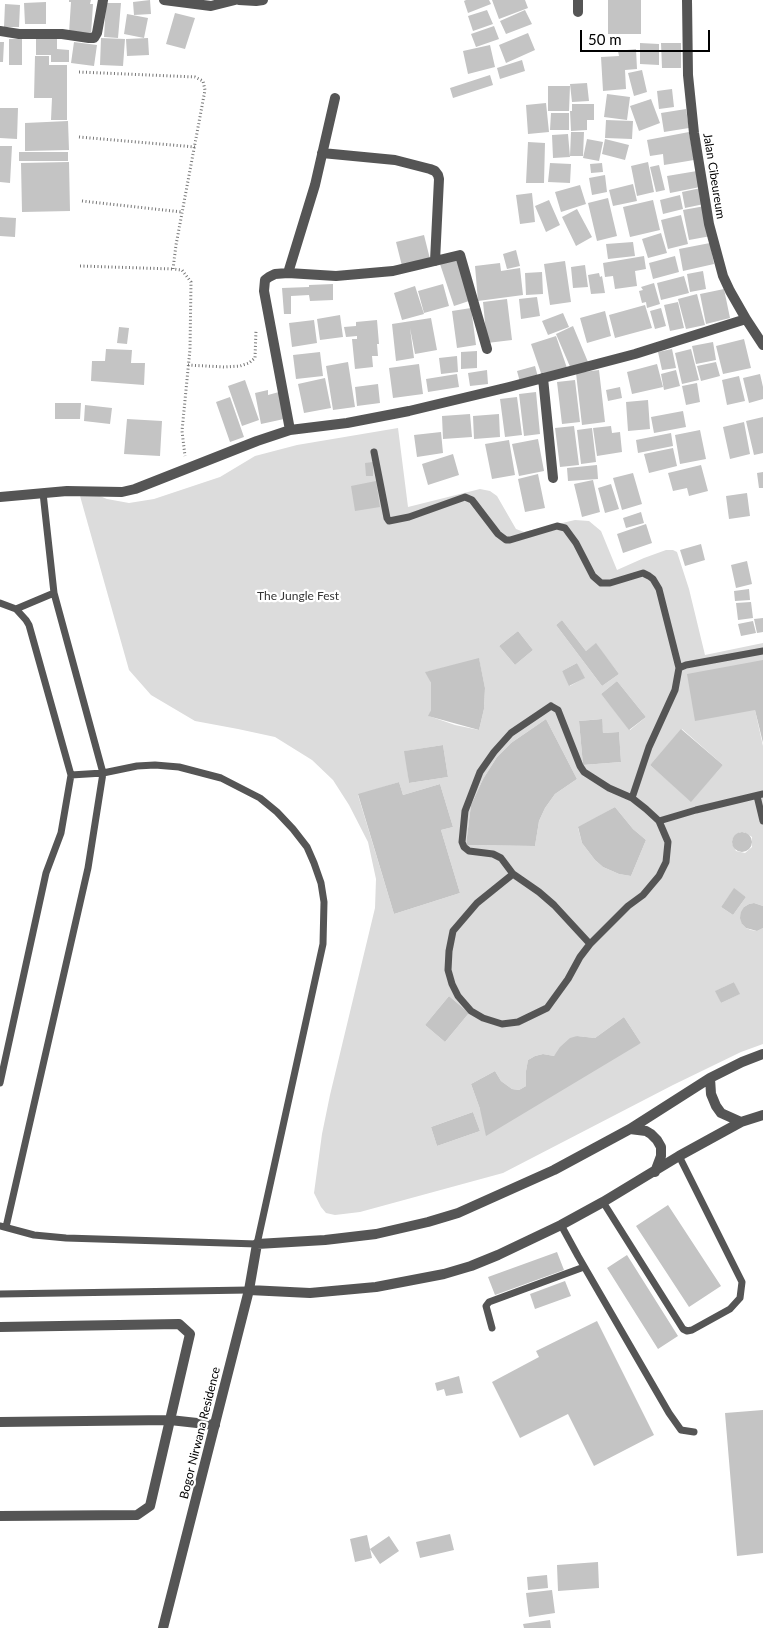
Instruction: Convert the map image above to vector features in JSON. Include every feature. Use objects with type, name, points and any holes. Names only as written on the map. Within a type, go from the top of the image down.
[{"type":"street","points":[[0,31],[19,34],[62,34],[94,38],[103,0]]},
{"type":"street","points":[[165,0],[211,6],[235,0]]},
{"type":"street","points":[[239,0],[263,0]]},
{"type":"street","points":[[578,0],[578,12]]},
{"type":"street","name":"Jalan Cibeureum","points":[[687,0],[688,75],[694,133],[709,224],[723,276],[746,319],[763,344]]},
{"type":"street","points":[[288,273],[315,185],[335,98]]},
{"type":"street","points":[[322,153],[395,160],[435,171],[439,179],[435,261]]},
{"type":"street","points":[[290,430],[264,285],[269,277],[275,274],[336,276],[393,271],[460,255],[486,349]]},
{"type":"street","points":[[0,497],[67,491],[122,492],[135,489],[290,430],[347,423],[409,411],[635,354],[746,319]]},
{"type":"street","points":[[543,378],[553,478]]},
{"type":"street","points":[[257,1244],[325,1240],[376,1234],[458,1213],[554,1170],[630,1129],[710,1078],[763,1054]]},
{"type":"street","points":[[710,1078],[711,1094],[716,1106],[721,1113],[741,1122]]},
{"type":"street","points":[[249,1290],[310,1293],[376,1287],[444,1274],[471,1266],[562,1225],[655,1172],[679,1156],[741,1122],[763,1114]]},
{"type":"street","points":[[630,1129],[646,1131],[657,1140],[661,1147],[661,1156],[655,1172]]},
{"type":"street","name":"Bogor Nirwana Residence","points":[[163,1628],[249,1290],[257,1244]]},
{"type":"street","points":[[0,1327],[180,1324],[190,1334],[150,1506],[136,1515],[0,1516]]},
{"type":"street","points":[[0,1422],[170,1420],[215,1425]]},
{"type":"lane","points":[[374,452],[386,518],[389,521],[408,517],[465,498],[472,500],[498,534],[506,540],[557,526],[565,528],[576,543],[593,576],[601,583],[610,583],[643,573],[653,579],[658,589],[678,668],[674,690],[649,747],[632,798]]},
{"type":"lane","points":[[43,493],[54,593],[104,773],[88,868],[3,1226],[34,1235],[66,1238],[257,1244],[323,944],[324,902],[321,883],[307,847],[278,812],[260,798],[221,778],[179,767],[146,765],[104,773],[71,775]]},
{"type":"lane","points":[[16,609],[54,593]]},
{"type":"lane","points":[[0,603],[16,609],[29,626],[71,775],[61,833],[46,873],[0,1083]]},
{"type":"lane","points":[[678,668],[763,651]]},
{"type":"lane","points":[[513,874],[477,903],[453,931],[449,951],[448,970],[458,996],[483,1018],[502,1024],[518,1022],[547,1008],[590,944],[628,906],[642,895],[659,876],[666,862],[668,842],[659,821],[632,798],[609,788],[584,772],[558,710],[551,706],[511,733],[480,772],[465,811],[462,842],[468,851],[501,858],[513,874],[554,905],[590,944]]},
{"type":"lane","points":[[659,821],[760,795],[763,821]]},
{"type":"lane","points":[[603,1202],[684,1329],[687,1331],[692,1330],[730,1309],[740,1298],[742,1282],[679,1156]]},
{"type":"lane","points":[[562,1225],[584,1268],[669,1413],[681,1430],[694,1432]]},
{"type":"lane","points":[[492,1328],[486,1306],[488,1302],[584,1268]]},
{"type":"lane","points":[[0,1294],[249,1290]]},
{"type":"path","points":[[80,72],[195,77],[203,81],[205,90],[173,269]]},
{"type":"path","points":[[79,137],[195,147]]},
{"type":"path","points":[[82,201],[182,212]]},
{"type":"path","points":[[80,266],[182,270],[191,282],[190,349],[182,431],[186,469]]},
{"type":"path","points":[[188,365],[224,367],[240,366],[249,363],[255,358],[256,330]]},
{"type":"green space","name":"The Jungle Fest","points":[[398,428],[408,507],[480,489],[490,491],[497,496],[516,529],[524,532],[575,520],[589,521],[601,531],[617,570],[666,550],[673,550],[677,552],[689,589],[705,655],[763,643],[763,660],[755,710],[763,746],[763,906],[754,903],[744,907],[742,924],[751,930],[757,931],[763,928],[763,1044],[741,1052],[673,1085],[503,1173],[360,1212],[335,1215],[326,1213],[314,1193],[322,1134],[330,1095],[375,908],[376,879],[368,842],[349,805],[333,780],[312,760],[275,737],[195,721],[151,695],[129,670],[80,496],[95,494],[107,499],[129,503],[154,499],[220,477],[255,456],[297,445]],"holes":[[[562,620],[586,651],[596,644],[619,674],[602,686],[556,625]],[[518,631],[533,650],[515,665],[499,646]],[[479,659],[485,688],[484,709],[479,730],[455,725],[429,716],[431,710],[431,683],[426,672]],[[577,663],[584,678],[570,686],[562,671]],[[617,681],[646,717],[630,730],[601,694]],[[546,719],[577,779],[555,794],[545,808],[539,821],[535,846],[466,845],[471,805],[483,779],[497,757],[511,743]],[[601,719],[603,733],[619,732],[621,762],[583,765],[579,721]],[[682,729],[723,765],[691,801],[650,765]],[[443,745],[448,777],[409,783],[405,751]],[[399,782],[403,795],[440,784],[453,827],[441,830],[460,893],[394,914],[358,795]],[[615,807],[633,829],[646,840],[631,876],[619,874],[603,867],[582,843],[578,828]],[[740,832],[744,832],[752,837],[752,847],[745,853],[736,851],[732,843],[733,838]],[[734,889],[746,897],[733,915],[721,907]],[[734,982],[739,994],[721,1003],[716,991]],[[449,996],[469,1013],[445,1042],[425,1025]],[[624,1017],[641,1043],[480,1109],[471,1084],[495,1071],[501,1081],[512,1089],[519,1090],[526,1086],[528,1060],[543,1054],[554,1056],[577,1036],[595,1038]],[[473,1112],[480,1131],[437,1146],[431,1127]]]},
{"type":"building","points":[[69,0],[91,0],[90,4],[93,4],[91,34],[69,33],[71,2]]},
{"type":"building","points":[[150,0],[151,14],[134,15],[133,2]]},
{"type":"building","points":[[489,0],[491,4],[468,13],[464,1]]},
{"type":"building","points":[[492,0],[525,0],[528,8],[499,19]]},
{"type":"building","points":[[608,0],[641,0],[641,34],[608,34]]},
{"type":"building","points":[[46,2],[46,24],[25,24],[24,3]]},
{"type":"building","points":[[106,3],[121,3],[118,38],[104,37]]},
{"type":"building","points":[[5,4],[20,5],[19,27],[4,27]]},
{"type":"building","points":[[487,10],[493,24],[473,31],[468,16]]},
{"type":"building","points":[[525,10],[532,24],[506,34],[500,21]]},
{"type":"building","points":[[175,13],[195,18],[185,49],[166,44]]},
{"type":"building","points":[[127,14],[148,18],[144,38],[124,34]]},
{"type":"building","points":[[494,26],[499,39],[476,47],[471,34]]},
{"type":"building","points":[[528,33],[535,50],[506,63],[499,45]]},
{"type":"building","points":[[57,35],[57,49],[69,50],[69,62],[51,62],[51,55],[36,55],[36,36]]},
{"type":"building","points":[[101,38],[125,39],[123,66],[100,65]]},
{"type":"building","points":[[148,38],[149,55],[127,56],[126,39]]},
{"type":"building","points":[[9,39],[22,39],[22,65],[9,65]]},
{"type":"building","points":[[0,42],[4,42],[3,62],[0,62]]},
{"type":"building","points":[[74,42],[97,45],[94,66],[71,63]]},
{"type":"building","points":[[640,43],[659,44],[659,65],[640,64]]},
{"type":"building","points":[[661,43],[681,43],[681,68],[662,68]]},
{"type":"building","points":[[490,45],[495,67],[468,74],[463,51]]},
{"type":"building","points":[[636,49],[637,69],[625,70],[626,89],[603,91],[601,57],[619,56],[618,51]]},
{"type":"building","points":[[35,56],[49,56],[49,65],[67,65],[67,120],[51,120],[52,98],[34,98]]},
{"type":"building","points":[[522,60],[525,71],[500,79],[497,68]]},
{"type":"building","points":[[642,70],[647,92],[634,96],[628,73]]},
{"type":"building","points":[[490,75],[493,85],[453,98],[450,88]]},
{"type":"building","points":[[587,83],[589,101],[572,102],[570,84]]},
{"type":"building","points":[[548,86],[570,86],[569,111],[548,111]]},
{"type":"building","points":[[672,89],[674,107],[659,109],[657,91]]},
{"type":"building","points":[[607,94],[630,97],[627,120],[604,117]]},
{"type":"building","points":[[651,99],[660,123],[639,131],[630,106]]},
{"type":"building","points":[[546,103],[549,132],[528,134],[526,105]]},
{"type":"building","points":[[572,104],[594,104],[594,120],[587,120],[587,130],[571,131],[570,111],[572,111]]},
{"type":"building","points":[[0,108],[18,108],[17,139],[0,138]]},
{"type":"building","points":[[686,109],[689,128],[664,132],[661,113]]},
{"type":"building","points":[[551,113],[569,113],[569,130],[550,130]]},
{"type":"building","points":[[606,120],[633,121],[632,139],[605,138]]},
{"type":"building","points":[[68,121],[69,150],[25,151],[25,123]]},
{"type":"building","points":[[571,132],[584,132],[583,156],[570,156]]},
{"type":"building","points":[[689,132],[694,160],[664,165],[663,154],[650,156],[647,140]]},
{"type":"building","points":[[568,134],[570,157],[553,158],[552,135]]},
{"type":"building","points":[[587,139],[603,142],[599,161],[583,158]]},
{"type":"building","points":[[605,139],[629,145],[625,160],[602,154]]},
{"type":"building","points":[[528,142],[545,143],[544,183],[526,183]]},
{"type":"building","points":[[0,146],[12,146],[10,183],[0,182]]},
{"type":"building","points":[[19,152],[68,152],[68,161],[19,161]]},
{"type":"building","points":[[69,162],[70,211],[22,212],[21,163]]},
{"type":"building","points":[[648,162],[654,192],[637,196],[631,166]]},
{"type":"building","points":[[550,163],[571,164],[570,183],[548,182]]},
{"type":"building","points":[[602,163],[603,172],[591,173],[590,164]]},
{"type":"building","points":[[659,165],[665,190],[656,192],[650,167]]},
{"type":"building","points":[[697,171],[700,187],[670,193],[667,176]]},
{"type":"building","points":[[605,175],[607,192],[592,195],[589,178]]},
{"type":"building","points":[[633,184],[637,201],[613,206],[609,190]]},
{"type":"building","points":[[580,185],[586,204],[561,212],[555,192]]},
{"type":"building","points":[[701,188],[704,204],[685,208],[682,192]]},
{"type":"building","points":[[532,193],[535,222],[520,224],[516,195]]},
{"type":"building","points":[[680,195],[683,209],[663,214],[660,200]]},
{"type":"building","points":[[608,198],[617,236],[597,241],[588,203]]},
{"type":"building","points":[[549,200],[560,225],[546,232],[535,206]]},
{"type":"building","points":[[653,200],[660,230],[630,237],[623,207]]},
{"type":"building","points":[[705,206],[711,236],[689,240],[683,210]]},
{"type":"building","points":[[577,209],[592,237],[576,246],[562,217]]},
{"type":"building","points":[[681,215],[688,244],[668,249],[661,220]]},
{"type":"building","points":[[0,217],[16,218],[15,237],[0,236]]},
{"type":"building","points":[[661,233],[667,253],[648,258],[642,239]]},
{"type":"building","points":[[424,235],[430,259],[402,266],[396,242]]},
{"type":"building","points":[[633,242],[635,256],[608,259],[606,244]]},
{"type":"building","points":[[710,243],[714,264],[683,271],[679,249]]},
{"type":"building","points":[[516,250],[520,266],[507,269],[503,254]]},
{"type":"building","points":[[644,256],[646,269],[635,271],[637,286],[615,289],[613,276],[605,277],[603,263]]},
{"type":"building","points":[[675,256],[679,272],[653,279],[649,263]]},
{"type":"building","points":[[458,258],[472,300],[454,306],[440,264]]},
{"type":"building","points":[[565,261],[571,302],[550,305],[544,264]]},
{"type":"building","points":[[500,263],[501,271],[520,268],[523,295],[478,301],[475,266]]},
{"type":"building","points":[[585,265],[588,287],[573,288],[571,267]]},
{"type":"building","points":[[703,271],[706,289],[690,292],[687,274]]},
{"type":"building","points":[[542,272],[543,294],[526,295],[525,273]]},
{"type":"building","points":[[599,273],[600,277],[602,276],[605,293],[591,294],[588,275]]},
{"type":"building","points":[[684,276],[689,293],[661,300],[657,283]]},
{"type":"building","points":[[654,283],[660,304],[647,308],[646,302],[642,303],[639,291],[643,290],[641,287]]},
{"type":"building","points":[[333,284],[333,300],[310,301],[309,295],[291,296],[291,314],[284,314],[282,288]]},
{"type":"building","points":[[443,284],[449,306],[424,313],[418,291]]},
{"type":"building","points":[[415,286],[424,314],[402,320],[394,293]]},
{"type":"building","points":[[724,289],[730,318],[706,324],[700,294]]},
{"type":"building","points":[[697,294],[705,325],[686,329],[678,299]]},
{"type":"building","points":[[537,297],[540,316],[521,319],[519,299]]},
{"type":"building","points":[[507,299],[512,340],[487,343],[483,302]]},
{"type":"building","points":[[678,302],[684,328],[670,331],[664,305]]},
{"type":"building","points":[[645,305],[652,328],[615,338],[609,315]]},
{"type":"building","points":[[471,308],[476,345],[457,348],[452,311]]},
{"type":"building","points":[[661,308],[666,326],[655,329],[650,311]]},
{"type":"building","points":[[605,311],[611,336],[587,343],[580,318]]},
{"type":"building","points":[[563,313],[569,327],[548,335],[542,321]]},
{"type":"building","points":[[340,315],[343,337],[320,340],[317,319]]},
{"type":"building","points":[[431,318],[437,350],[415,354],[410,328],[414,358],[396,361],[392,324]]},
{"type":"building","points":[[314,320],[317,343],[292,347],[289,323]]},
{"type":"building","points":[[377,320],[378,356],[372,356],[373,367],[355,369],[352,339],[357,339],[357,336],[346,337],[344,327],[356,326],[356,322]]},
{"type":"building","points":[[573,326],[588,362],[571,369],[556,334]]},
{"type":"building","points":[[119,327],[129,328],[127,344],[117,343]]},
{"type":"building","points":[[556,336],[567,368],[542,376],[531,344]]},
{"type":"building","points":[[744,339],[751,368],[723,374],[716,346]]},
{"type":"building","points":[[713,342],[716,360],[696,364],[692,346]]},
{"type":"building","points":[[106,349],[132,350],[131,363],[145,363],[144,385],[91,381],[92,361],[105,361]]},
{"type":"building","points":[[672,349],[676,368],[662,370],[658,352]]},
{"type":"building","points":[[691,349],[699,380],[682,384],[675,353]]},
{"type":"building","points":[[477,351],[477,368],[461,369],[461,352]]},
{"type":"building","points":[[320,352],[323,376],[296,379],[293,355]]},
{"type":"building","points":[[457,356],[458,372],[441,374],[439,358]]},
{"type":"building","points":[[348,362],[355,407],[333,410],[326,366]]},
{"type":"building","points":[[716,362],[720,376],[701,381],[697,366]]},
{"type":"building","points":[[419,364],[423,394],[393,398],[389,368]]},
{"type":"building","points":[[657,364],[663,387],[632,394],[627,372]]},
{"type":"building","points":[[535,366],[538,377],[520,382],[517,371]]},
{"type":"building","points":[[487,370],[488,384],[470,386],[468,373]]},
{"type":"building","points":[[599,370],[605,422],[582,425],[576,373]]},
{"type":"building","points":[[676,370],[680,386],[664,390],[661,374]]},
{"type":"building","points":[[457,374],[459,387],[428,392],[426,379]]},
{"type":"building","points":[[760,374],[763,399],[749,403],[743,378]]},
{"type":"building","points":[[739,376],[745,401],[727,405],[722,380]]},
{"type":"building","points":[[325,378],[331,408],[304,413],[298,384]]},
{"type":"building","points":[[245,380],[259,420],[242,426],[228,386]]},
{"type":"building","points":[[575,380],[580,422],[562,424],[557,382]]},
{"type":"building","points":[[697,383],[700,402],[686,405],[682,386]]},
{"type":"building","points":[[378,384],[380,403],[357,406],[355,387]]},
{"type":"building","points":[[620,387],[622,398],[608,401],[606,390]]},
{"type":"building","points":[[268,390],[268,395],[279,392],[284,419],[261,424],[255,393]]},
{"type":"building","points":[[536,392],[540,434],[524,436],[519,394]]},
{"type":"building","points":[[230,397],[244,437],[230,442],[216,402]]},
{"type":"building","points":[[517,397],[522,435],[505,437],[500,399]]},
{"type":"building","points":[[648,400],[650,429],[628,431],[626,402]]},
{"type":"building","points":[[55,403],[81,403],[80,419],[55,419]]},
{"type":"building","points":[[85,405],[112,408],[110,424],[84,421]]},
{"type":"building","points":[[683,411],[686,427],[654,433],[651,417]]},
{"type":"building","points":[[470,414],[472,437],[443,439],[442,416]]},
{"type":"building","points":[[499,414],[500,437],[474,439],[473,416]]},
{"type":"building","points":[[763,417],[763,453],[754,455],[746,421]]},
{"type":"building","points":[[127,419],[162,421],[160,456],[124,454]]},
{"type":"building","points":[[744,422],[750,454],[730,459],[723,427]]},
{"type":"building","points":[[574,426],[579,465],[560,467],[555,428]]},
{"type":"building","points":[[611,426],[612,433],[620,432],[622,452],[597,456],[593,428]]},
{"type":"building","points":[[592,428],[596,462],[581,464],[577,430]]},
{"type":"building","points":[[700,430],[706,459],[680,464],[675,435]]},
{"type":"building","points":[[441,432],[443,453],[417,457],[414,435]]},
{"type":"building","points":[[671,433],[673,446],[638,453],[636,440]]},
{"type":"building","points":[[538,439],[544,471],[519,476],[512,444]]},
{"type":"building","points":[[509,440],[515,475],[492,479],[485,444]]},
{"type":"building","points":[[673,448],[677,466],[649,473],[644,454]]},
{"type":"building","points":[[453,454],[459,475],[428,485],[422,464]]},
{"type":"building","points":[[373,462],[373,476],[366,476],[365,463]]},
{"type":"building","points":[[597,465],[598,479],[568,481],[567,468]]},
{"type":"building","points":[[701,465],[708,491],[689,496],[687,488],[673,491],[668,473]]},
{"type":"building","points":[[763,472],[763,488],[759,488],[757,473]]},
{"type":"building","points":[[633,473],[642,504],[622,510],[613,478]]},
{"type":"building","points":[[538,474],[545,508],[525,512],[518,479]]},
{"type":"building","points":[[593,480],[600,512],[582,517],[574,484]]},
{"type":"building","points":[[376,481],[380,507],[355,511],[351,486]]},
{"type":"building","points":[[611,484],[619,509],[605,513],[598,488]]},
{"type":"building","points":[[747,493],[750,516],[729,519],[726,496]]},
{"type":"building","points":[[641,512],[644,523],[626,528],[623,518]]},
{"type":"building","points":[[646,524],[652,543],[623,553],[617,534]]},
{"type":"building","points":[[701,544],[705,560],[685,566],[680,550]]},
{"type":"building","points":[[747,561],[752,584],[736,588],[731,565]]},
{"type":"building","points":[[749,589],[750,600],[735,601],[734,591]]},
{"type":"building","points":[[751,602],[753,618],[738,620],[736,603]]},
{"type":"building","points":[[763,618],[763,632],[757,633],[754,619]]},
{"type":"building","points":[[562,620],[586,651],[596,643],[619,674],[602,686],[556,625]]},
{"type":"building","points":[[753,621],[756,633],[741,636],[738,624]]},
{"type":"building","points":[[518,631],[533,650],[515,665],[499,646]]},
{"type":"building","points":[[479,658],[485,688],[484,709],[479,730],[428,716],[431,710],[431,683],[425,672]]},
{"type":"building","points":[[763,660],[763,743],[755,710],[695,721],[687,674]]},
{"type":"building","points":[[577,663],[585,678],[569,686],[562,671]]},
{"type":"building","points":[[617,681],[646,717],[629,730],[601,694]]},
{"type":"building","points":[[546,719],[577,779],[555,794],[545,808],[539,821],[535,846],[466,845],[471,805],[483,779],[497,757],[511,743]]},
{"type":"building","points":[[602,719],[603,733],[619,732],[621,762],[583,765],[579,721]]},
{"type":"building","points":[[681,729],[723,765],[691,802],[650,765]]},
{"type":"building","points":[[443,745],[448,777],[409,783],[404,751]]},
{"type":"building","points":[[399,782],[403,795],[440,784],[453,827],[441,830],[460,893],[394,914],[358,794]]},
{"type":"building","points":[[615,807],[633,829],[646,840],[631,876],[619,874],[603,867],[595,860],[582,843],[578,827]]},
{"type":"building","points":[[738,832],[746,832],[752,838],[752,846],[746,852],[738,852],[732,846],[732,838]]},
{"type":"building","points":[[734,888],[746,897],[733,915],[721,907]]},
{"type":"building","points":[[754,903],[763,906],[763,928],[757,931],[746,928],[740,918],[744,907]]},
{"type":"building","points":[[734,982],[740,994],[721,1003],[715,991]]},
{"type":"building","points":[[449,996],[469,1013],[445,1042],[425,1025]]},
{"type":"building","points":[[624,1017],[641,1043],[486,1136],[480,1109],[471,1084],[495,1071],[501,1081],[512,1089],[519,1090],[526,1086],[528,1060],[543,1054],[554,1056],[570,1038],[577,1036],[595,1038]]},
{"type":"building","points":[[473,1112],[480,1131],[437,1146],[431,1127]]},
{"type":"building","points":[[668,1205],[721,1286],[689,1307],[636,1226]]},
{"type":"building","points":[[557,1252],[564,1270],[495,1295],[488,1277]]},
{"type":"building","points":[[627,1255],[678,1336],[658,1349],[607,1268]]},
{"type":"building","points":[[565,1281],[571,1296],[535,1309],[530,1294]]},
{"type":"building","points":[[597,1321],[654,1435],[594,1466],[568,1414],[520,1438],[492,1382],[539,1357],[536,1351]]},
{"type":"building","points":[[459,1376],[463,1393],[446,1396],[444,1389],[437,1391],[435,1383]]},
{"type":"building","points":[[763,1410],[763,1553],[737,1556],[725,1413]]},
{"type":"building","points":[[450,1534],[454,1550],[420,1558],[416,1542]]},
{"type":"building","points":[[367,1535],[372,1558],[355,1562],[350,1539]]},
{"type":"building","points":[[389,1536],[399,1551],[380,1564],[370,1549]]},
{"type":"building","points":[[598,1562],[599,1588],[558,1591],[557,1565]]},
{"type":"building","points":[[547,1575],[548,1588],[528,1590],[527,1577]]},
{"type":"building","points":[[552,1590],[555,1613],[529,1617],[526,1593]]},
{"type":"building","points":[[550,1620],[551,1628],[524,1628],[523,1624]]}]
